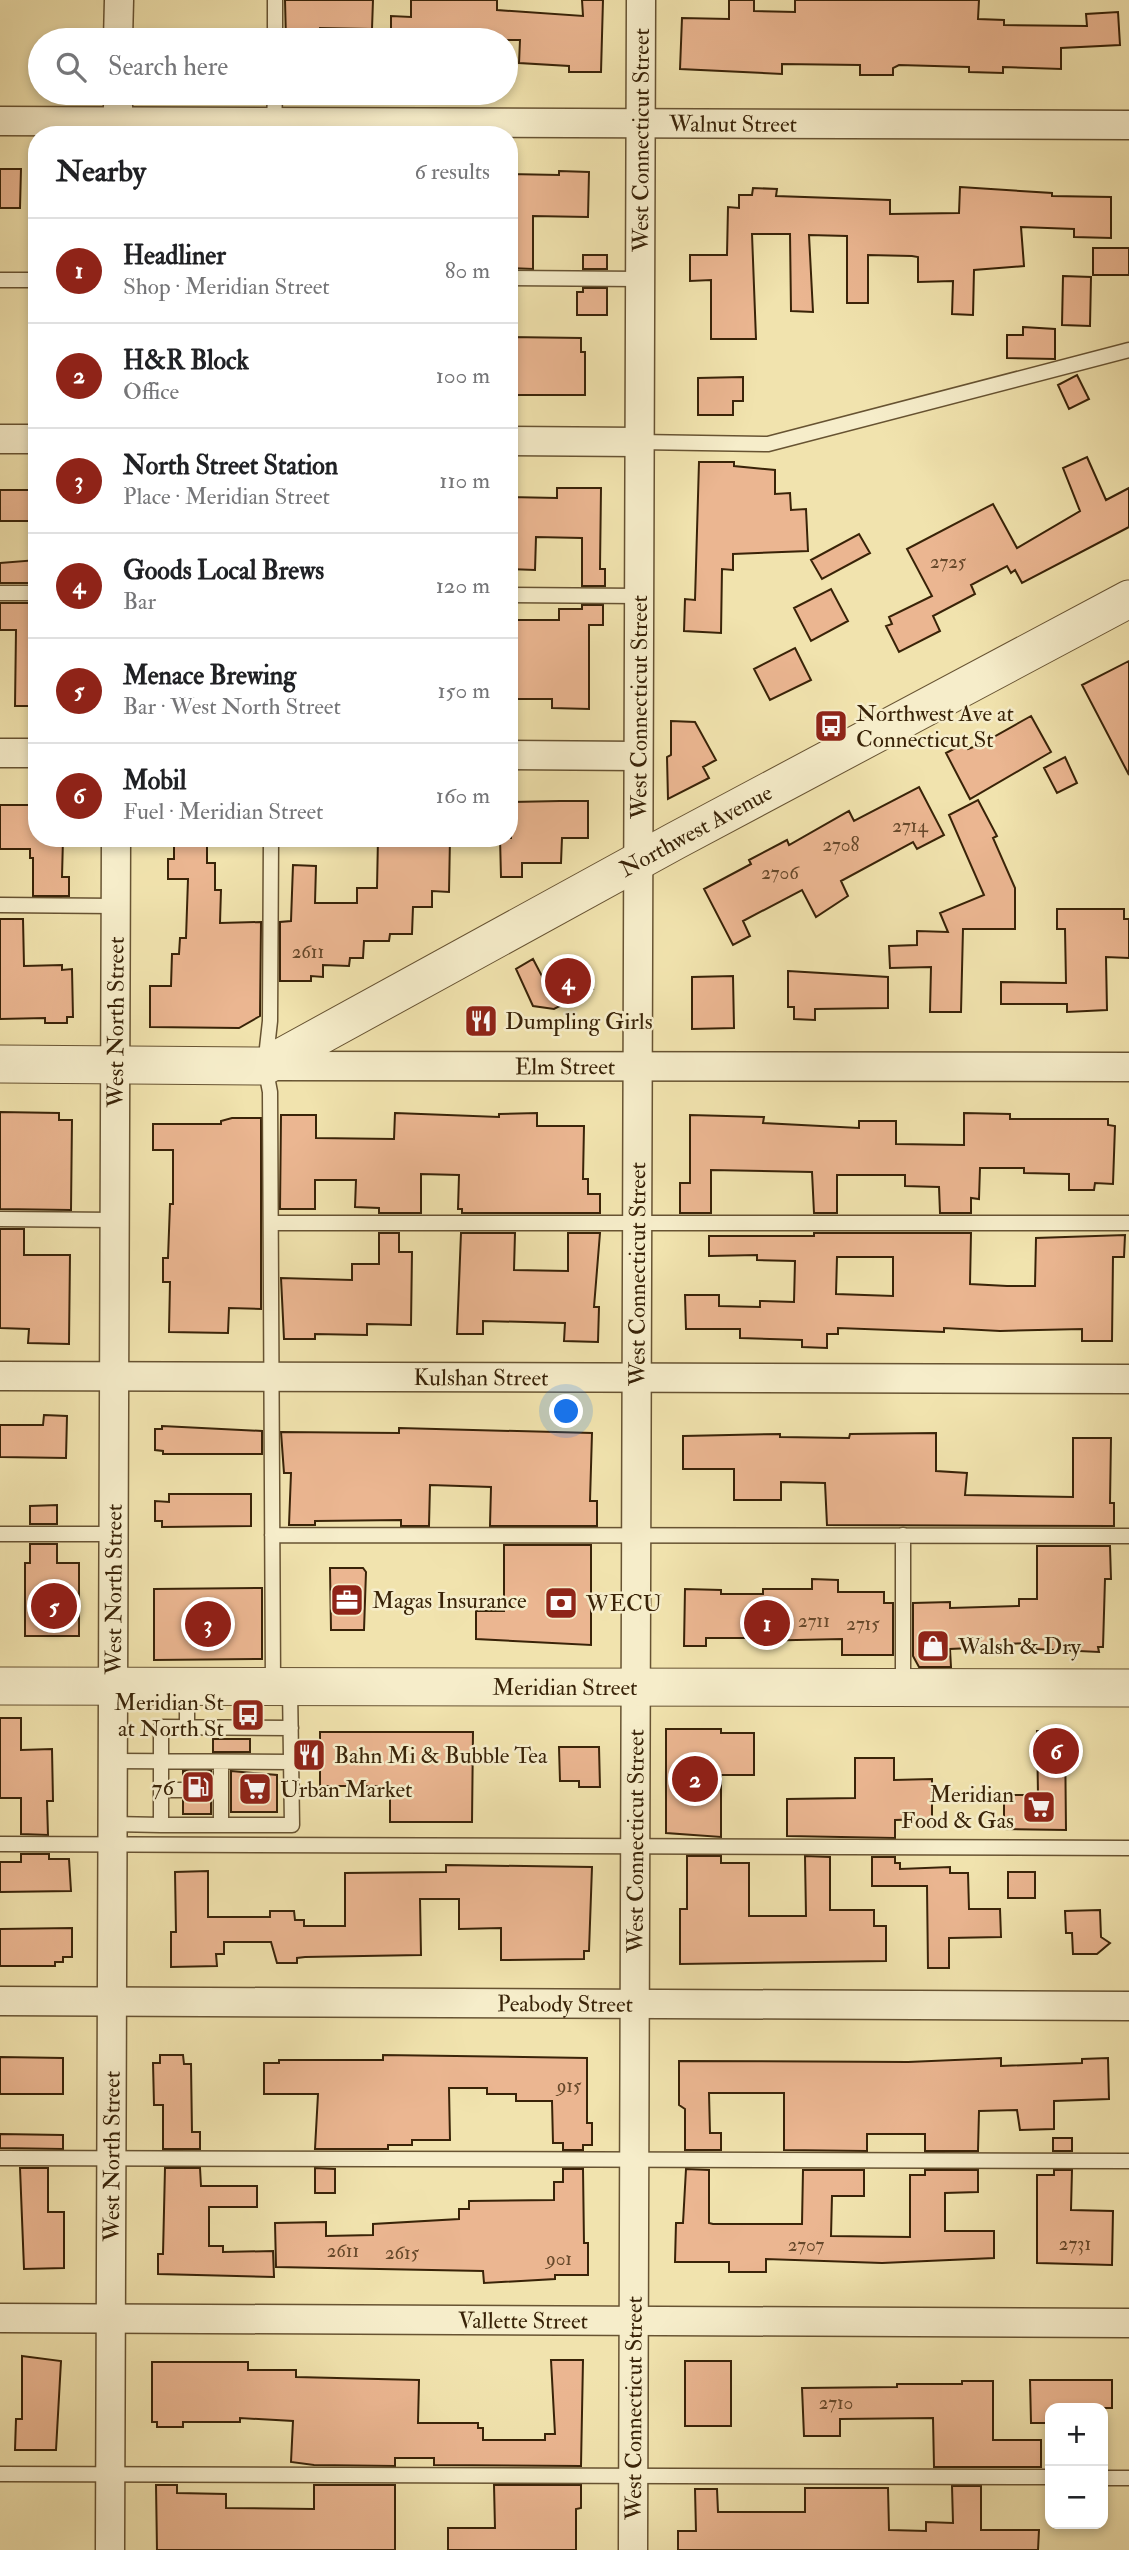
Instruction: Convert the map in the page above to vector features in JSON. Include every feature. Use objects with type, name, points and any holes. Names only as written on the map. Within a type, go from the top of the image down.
[{"type":"street","points":[[118,28],[119,0]]},
{"type":"street","name":"West Connecticut Street","points":[[634,2550],[641,0]]},
{"type":"street","points":[[118,105],[118,126]]},
{"type":"street","name":"Walnut Street","points":[[0,121],[84,126]]},
{"type":"street","name":"Walnut Street","points":[[420,126],[640,123],[1129,125]]},
{"type":"street","points":[[0,439],[28,439]]},
{"type":"street","points":[[518,441],[639,442]]},
{"type":"street","name":"Northwest Avenue","points":[[265,1066],[638,862],[1129,599]]},
{"type":"street","points":[[0,752],[28,753]]},
{"type":"street","points":[[518,755],[638,756]]},
{"type":"street","name":"West North Street","points":[[110,2550],[116,847]]},
{"type":"street","name":"Elm Street","points":[[0,1064],[1129,1067]]},
{"type":"street","name":"Kulshan Street","points":[[0,1376],[1129,1379]]},
{"type":"street","name":"Meridian Street","points":[[0,1686],[1129,1688]]},
{"type":"street","name":"Peabody Street","points":[[0,2001],[1129,2007]]},
{"type":"street","name":"Vallette Street","points":[[0,2318],[1129,2323]]},
{"type":"lane","points":[[275,0],[275,28]]},
{"type":"lane","points":[[274,126],[275,105]]},
{"type":"lane","points":[[518,278],[640,279]]},
{"type":"lane","points":[[0,280],[28,280]]},
{"type":"lane","points":[[639,442],[768,444],[1129,350]]},
{"type":"lane","points":[[0,593],[28,593]]},
{"type":"lane","points":[[518,595],[639,596]]},
{"type":"lane","points":[[113,1835],[161,1825],[292,1825],[291,1728],[281,1687],[272,1535],[270,1091],[265,1066],[270,1021],[271,847]]},
{"type":"lane","points":[[0,905],[115,906]]},
{"type":"lane","points":[[0,1219],[115,1220]]},
{"type":"lane","points":[[271,1223],[1129,1223]]},
{"type":"lane","points":[[0,1534],[114,1534]]},
{"type":"lane","points":[[272,1535],[1129,1536]]},
{"type":"lane","points":[[902,1688],[903,1535]]},
{"type":"lane","points":[[187,1686],[187,1727]]},
{"type":"lane","points":[[161,1825],[161,1727],[291,1728]]},
{"type":"lane","points":[[112,1761],[291,1762]]},
{"type":"lane","points":[[221,1762],[218,1790],[221,1825]]},
{"type":"lane","points":[[161,1790],[183,1790]]},
{"type":"lane","points":[[0,1844],[113,1835],[635,1847],[1129,1848]]},
{"type":"lane","points":[[0,2158],[1129,2161]]},
{"type":"lane","points":[[0,2474],[1045,2477]]},
{"type":"lane","points":[[1108,2478],[1129,2478]]},
{"type":"building","points":[[285,0],[373,0],[372,28],[286,28]]},
{"type":"building","points":[[411,0],[497,0],[497,10],[583,16],[582,0],[603,0],[601,72],[569,72],[569,66],[519,63],[518,28],[391,28],[391,16],[411,17]]},
{"type":"building","points":[[729,0],[754,0],[754,11],[795,12],[795,0],[979,0],[978,19],[1004,20],[1004,25],[1087,26],[1086,14],[1118,12],[1120,45],[1061,48],[1061,69],[1003,67],[1003,73],[969,72],[969,67],[899,65],[893,68],[893,75],[860,75],[860,65],[782,64],[782,74],[680,69],[682,18],[729,19]]},
{"type":"building","points":[[0,169],[21,169],[20,208],[0,208]]},
{"type":"building","points":[[559,171],[589,172],[588,217],[533,216],[533,269],[518,268],[518,174],[559,175]]},
{"type":"building","points":[[960,187],[1052,193],[1052,196],[1111,197],[1111,238],[1074,237],[1074,229],[1021,227],[1024,266],[974,270],[973,315],[952,314],[953,281],[918,282],[918,257],[912,256],[868,255],[868,303],[847,303],[847,236],[809,235],[813,312],[791,311],[790,234],[752,234],[756,339],[711,339],[711,280],[690,281],[690,255],[727,255],[728,207],[739,208],[739,195],[752,195],[753,188],[777,189],[776,196],[890,200],[890,214],[959,213]]},
{"type":"building","points":[[1093,248],[1129,248],[1129,275],[1093,275]]},
{"type":"building","points":[[583,255],[607,255],[607,269],[583,269]]},
{"type":"building","points":[[1063,276],[1091,277],[1090,326],[1062,325]]},
{"type":"building","points":[[583,288],[607,288],[607,315],[577,315],[577,292],[583,292]]},
{"type":"building","points":[[1023,327],[1055,329],[1055,359],[1007,358],[1007,335],[1023,335]]},
{"type":"building","points":[[518,337],[581,338],[581,352],[585,352],[585,395],[518,395]]},
{"type":"building","points":[[1077,375],[1089,399],[1069,409],[1058,385]]},
{"type":"building","points":[[743,377],[743,401],[733,401],[733,415],[698,415],[698,378]]},
{"type":"building","points":[[1087,457],[1106,500],[1129,488],[1129,527],[1022,583],[1015,570],[1011,573],[1007,566],[971,585],[975,594],[933,616],[940,631],[899,652],[886,626],[892,624],[889,617],[932,596],[907,549],[993,504],[1017,548],[1080,511],[1063,468]]},
{"type":"building","points":[[699,462],[734,462],[734,466],[775,470],[775,494],[790,493],[791,510],[806,509],[808,551],[733,554],[733,570],[722,569],[721,633],[684,631],[685,599],[695,600]]},
{"type":"building","points":[[557,488],[601,488],[600,569],[605,569],[605,586],[582,586],[582,538],[536,537],[535,570],[518,569],[518,497],[557,498]]},
{"type":"building","points":[[0,490],[28,490],[28,521],[0,521]]},
{"type":"building","points":[[859,534],[870,553],[822,579],[811,560]]},
{"type":"building","points":[[28,561],[28,583],[0,583],[0,563]]},
{"type":"building","points":[[831,589],[848,621],[811,641],[794,608]]},
{"type":"building","points":[[0,603],[28,603],[28,706],[15,706],[16,630],[0,630]]},
{"type":"building","points":[[582,605],[603,605],[603,625],[589,625],[589,709],[552,708],[552,699],[518,699],[518,620],[559,620],[559,609],[582,609]]},
{"type":"building","points":[[795,648],[811,680],[770,700],[754,669]]},
{"type":"building","points":[[1129,661],[1129,775],[1082,685]]},
{"type":"building","points":[[1031,716],[1051,752],[970,799],[946,753],[965,743],[968,749],[981,744]]},
{"type":"building","points":[[671,721],[695,722],[716,760],[703,767],[709,778],[668,799],[667,757],[671,755]]},
{"type":"building","points":[[1065,757],[1077,783],[1057,793],[1044,768]]},
{"type":"building","points":[[919,787],[944,835],[917,849],[913,842],[841,881],[848,896],[816,917],[802,890],[743,921],[750,936],[733,945],[704,889],[751,864],[749,860],[787,840],[789,845],[849,811],[854,821]]},
{"type":"building","points":[[978,800],[997,836],[993,838],[1015,888],[1015,929],[963,929],[961,1012],[930,1012],[931,967],[890,968],[889,946],[917,945],[917,931],[948,932],[940,913],[984,895],[949,815]]},
{"type":"building","points":[[588,801],[588,838],[562,838],[561,863],[522,863],[522,877],[501,877],[500,847],[518,847],[518,802]]},
{"type":"building","points":[[0,805],[28,805],[28,847],[63,847],[62,877],[69,877],[69,896],[33,896],[33,858],[30,858],[30,849],[0,849]]},
{"type":"building","points":[[174,847],[207,847],[207,863],[215,863],[215,890],[221,890],[220,923],[261,922],[260,1016],[239,1028],[150,1027],[150,986],[171,986],[172,954],[179,954],[180,938],[186,938],[188,879],[168,879],[168,859],[174,859]]},
{"type":"building","points":[[378,847],[450,847],[449,892],[432,891],[432,907],[413,907],[412,934],[390,934],[389,941],[364,941],[363,958],[350,958],[349,966],[323,965],[323,977],[311,976],[311,981],[280,981],[280,922],[291,921],[293,865],[316,866],[315,903],[357,903],[357,888],[377,888]]},
{"type":"building","points":[[1057,909],[1124,909],[1124,919],[1129,919],[1129,958],[1106,957],[1107,1010],[1067,1012],[1067,1004],[1001,1004],[1001,982],[1066,983],[1065,929],[1057,929]]},
{"type":"building","points":[[0,919],[23,919],[24,966],[62,965],[62,970],[72,969],[73,1017],[67,1017],[67,1023],[45,1023],[45,1018],[0,1019]]},
{"type":"building","points":[[533,959],[545,982],[581,965],[593,989],[554,1009],[533,1006],[516,969]]},
{"type":"building","points":[[788,971],[888,977],[888,1008],[815,1009],[815,1020],[794,1019],[794,1007],[788,1007]]},
{"type":"building","points":[[733,976],[734,1028],[692,1029],[692,977]]},
{"type":"building","points":[[0,1112],[59,1113],[59,1120],[72,1120],[71,1210],[0,1209]]},
{"type":"building","points":[[395,1113],[499,1117],[499,1114],[537,1113],[537,1126],[584,1126],[583,1179],[588,1179],[588,1194],[600,1194],[600,1213],[462,1213],[462,1209],[458,1209],[459,1175],[421,1174],[421,1213],[379,1213],[379,1208],[355,1207],[356,1180],[315,1180],[315,1209],[280,1209],[281,1115],[316,1115],[316,1138],[394,1139]]},
{"type":"building","points":[[964,1113],[1010,1114],[1010,1119],[1108,1119],[1108,1125],[1115,1126],[1113,1184],[1095,1183],[1094,1190],[1069,1190],[1069,1174],[1024,1173],[1024,1168],[980,1168],[979,1199],[971,1198],[971,1213],[940,1213],[939,1187],[905,1186],[905,1175],[837,1175],[837,1213],[814,1213],[812,1172],[711,1170],[711,1213],[680,1213],[680,1183],[690,1183],[690,1115],[764,1117],[763,1123],[859,1128],[859,1121],[896,1121],[896,1144],[964,1145]]},
{"type":"building","points":[[232,1118],[261,1118],[261,1309],[229,1308],[228,1333],[169,1332],[170,1282],[163,1282],[163,1258],[168,1258],[170,1204],[173,1204],[173,1150],[153,1150],[153,1124],[221,1124],[221,1121]]},
{"type":"building","points":[[0,1229],[24,1229],[24,1255],[70,1255],[69,1344],[28,1343],[29,1329],[0,1328]]},
{"type":"building","points":[[379,1233],[399,1233],[399,1252],[412,1252],[411,1325],[367,1324],[367,1335],[315,1334],[315,1339],[284,1339],[281,1278],[352,1280],[352,1264],[379,1264]]},
{"type":"building","points":[[461,1233],[515,1233],[514,1270],[568,1271],[568,1233],[600,1233],[594,1307],[599,1307],[598,1342],[564,1341],[565,1323],[483,1321],[483,1334],[457,1334]]},
{"type":"building","points":[[814,1233],[971,1233],[970,1284],[1035,1286],[1036,1238],[1125,1235],[1124,1257],[1113,1257],[1112,1341],[1082,1341],[1082,1329],[1000,1331],[944,1328],[944,1332],[838,1328],[838,1334],[827,1334],[827,1348],[802,1347],[802,1340],[740,1338],[740,1329],[686,1329],[685,1295],[719,1295],[719,1306],[760,1307],[760,1301],[794,1302],[795,1261],[757,1260],[757,1255],[709,1256],[709,1236],[814,1236]],"holes":[[[837,1257],[893,1257],[893,1296],[836,1294]]]},
{"type":"building","points":[[44,1415],[67,1416],[66,1458],[0,1457],[0,1425],[43,1425]]},
{"type":"building","points":[[162,1426],[262,1431],[262,1454],[163,1454],[163,1451],[155,1450],[155,1429],[162,1429]]},
{"type":"building","points":[[399,1428],[592,1433],[590,1501],[597,1501],[597,1526],[490,1526],[491,1487],[430,1485],[429,1526],[401,1526],[401,1520],[315,1521],[315,1525],[289,1525],[291,1473],[284,1473],[281,1432],[399,1433]]},
{"type":"building","points":[[936,1433],[936,1471],[967,1473],[965,1495],[1073,1497],[1073,1438],[1111,1438],[1110,1503],[1114,1503],[1114,1526],[827,1525],[825,1483],[781,1482],[781,1500],[734,1500],[734,1469],[683,1469],[683,1436],[780,1434],[780,1437],[849,1438],[850,1434]]},
{"type":"building","points":[[169,1494],[251,1494],[251,1526],[162,1527],[162,1521],[155,1521],[155,1501],[169,1502]]},
{"type":"building","points":[[57,1505],[57,1524],[30,1524],[30,1506]]},
{"type":"building","points":[[30,1544],[57,1544],[57,1563],[79,1563],[79,1636],[25,1636],[25,1563],[30,1563]]},
{"type":"building","points":[[504,1545],[591,1545],[591,1645],[476,1639],[476,1611],[504,1611]]},
{"type":"building","points":[[1037,1546],[1110,1546],[1111,1579],[1105,1579],[1103,1647],[1098,1647],[1099,1652],[1036,1649],[1036,1643],[992,1644],[992,1647],[950,1649],[951,1667],[919,1667],[913,1656],[913,1603],[950,1602],[950,1608],[1019,1606],[1019,1599],[1037,1599]]},
{"type":"building","points":[[330,1568],[363,1568],[366,1572],[364,1630],[331,1630]]},
{"type":"building","points":[[812,1579],[838,1580],[838,1592],[884,1592],[884,1603],[893,1603],[893,1655],[842,1655],[842,1639],[750,1641],[750,1638],[706,1638],[706,1646],[684,1646],[685,1589],[721,1590],[721,1594],[763,1594],[763,1589],[812,1589]]},
{"type":"building","points":[[262,1588],[262,1659],[154,1660],[154,1589]]},
{"type":"building","points":[[0,1718],[21,1718],[21,1750],[52,1749],[53,1801],[47,1801],[48,1835],[21,1834],[21,1798],[0,1798]]},
{"type":"building","points":[[666,1729],[721,1729],[721,1733],[754,1733],[754,1775],[721,1775],[721,1837],[666,1833]]},
{"type":"building","points":[[1037,1731],[1065,1731],[1066,1830],[1004,1829],[1004,1800],[1011,1800],[1011,1795],[1038,1795]]},
{"type":"building","points":[[320,1732],[473,1732],[472,1822],[390,1822],[390,1786],[320,1786]]},
{"type":"building","points":[[213,1739],[250,1739],[250,1752],[213,1752]]},
{"type":"building","points":[[559,1747],[599,1747],[600,1787],[579,1787],[579,1781],[560,1781]]},
{"type":"building","points":[[855,1758],[894,1758],[894,1780],[932,1779],[932,1819],[895,1820],[895,1838],[787,1836],[787,1799],[855,1798]]},
{"type":"building","points":[[183,1771],[211,1771],[211,1814],[183,1814],[183,1800],[191,1795],[193,1789],[183,1780]]},
{"type":"building","points":[[231,1771],[277,1775],[277,1812],[231,1812]]},
{"type":"building","points":[[21,1854],[49,1854],[49,1859],[69,1859],[71,1891],[0,1892],[0,1862],[21,1862]]},
{"type":"building","points":[[687,1856],[721,1856],[721,1863],[749,1863],[749,1916],[806,1916],[805,1856],[830,1857],[830,1910],[874,1910],[874,1926],[886,1926],[886,1961],[680,1964],[680,1909],[687,1909]]},
{"type":"building","points":[[872,1857],[895,1857],[895,1863],[900,1863],[900,1869],[950,1867],[950,1873],[968,1873],[969,1909],[1000,1909],[1001,1937],[949,1938],[949,1968],[928,1968],[927,1886],[872,1886]]},
{"type":"building","points":[[446,1865],[592,1867],[589,1951],[584,1951],[584,1959],[501,1960],[501,1928],[459,1929],[459,1899],[420,1899],[421,1955],[305,1957],[297,1958],[297,1963],[277,1963],[271,1942],[224,1942],[224,1954],[216,1954],[217,1966],[171,1967],[171,1932],[176,1932],[175,1872],[208,1871],[208,1917],[270,1917],[270,1911],[294,1911],[295,1920],[304,1920],[304,1926],[345,1926],[345,1873],[446,1872]]},
{"type":"building","points":[[1008,1872],[1035,1872],[1035,1898],[1008,1898]]},
{"type":"building","points":[[1100,1910],[1101,1937],[1110,1943],[1097,1954],[1073,1954],[1072,1933],[1066,1933],[1065,1911]]},
{"type":"building","points":[[72,1928],[72,1957],[63,1957],[63,1962],[55,1962],[55,1966],[0,1966],[0,1929]]},
{"type":"building","points":[[160,2055],[183,2055],[184,2064],[191,2064],[192,2132],[200,2132],[200,2149],[163,2149],[163,2105],[154,2105],[153,2063],[160,2063]]},
{"type":"building","points":[[383,2055],[587,2058],[587,2123],[592,2123],[592,2145],[583,2145],[583,2150],[563,2150],[563,2143],[553,2143],[552,2101],[516,2101],[516,2094],[487,2094],[487,2088],[449,2088],[450,2140],[412,2140],[412,2145],[388,2145],[388,2149],[315,2149],[318,2094],[264,2094],[264,2063],[279,2063],[279,2060],[383,2060]]},
{"type":"building","points":[[0,2057],[63,2058],[63,2094],[0,2094]]},
{"type":"building","points":[[1001,2058],[1001,2066],[1082,2063],[1082,2059],[1108,2058],[1109,2099],[1054,2101],[1054,2129],[1020,2130],[1017,2110],[979,2111],[978,2151],[925,2151],[925,2134],[867,2134],[867,2151],[784,2150],[784,2093],[709,2093],[710,2133],[721,2133],[721,2150],[685,2150],[685,2109],[679,2105],[679,2061],[908,2062]]},
{"type":"building","points":[[0,2134],[63,2135],[63,2149],[0,2148]]},
{"type":"building","points":[[1053,2138],[1072,2138],[1072,2151],[1053,2151]]},
{"type":"building","points":[[20,2168],[48,2168],[48,2212],[64,2212],[64,2268],[24,2269]]},
{"type":"building","points":[[165,2168],[200,2168],[201,2186],[257,2186],[257,2207],[209,2207],[209,2246],[223,2246],[223,2252],[273,2251],[274,2277],[158,2274],[158,2254],[163,2254]]},
{"type":"building","points":[[315,2168],[335,2169],[335,2193],[315,2193]]},
{"type":"building","points":[[563,2169],[583,2169],[584,2243],[588,2243],[588,2275],[555,2275],[555,2279],[484,2283],[483,2271],[276,2267],[275,2223],[326,2222],[326,2236],[373,2235],[373,2224],[459,2219],[459,2209],[469,2209],[469,2201],[554,2200],[554,2182],[563,2182]]},
{"type":"building","points":[[686,2169],[709,2170],[709,2223],[713,2224],[802,2224],[803,2170],[864,2170],[864,2196],[832,2196],[831,2236],[910,2237],[910,2175],[925,2175],[925,2170],[978,2170],[978,2192],[945,2193],[945,2231],[994,2231],[994,2258],[882,2263],[766,2259],[766,2272],[729,2272],[729,2262],[675,2262],[676,2223],[683,2223]]},
{"type":"building","points":[[1054,2170],[1072,2170],[1071,2210],[1113,2211],[1112,2265],[1037,2263],[1037,2175],[1054,2175]]},
{"type":"building","points":[[22,2356],[61,2361],[56,2450],[15,2450],[16,2419],[22,2419]]},
{"type":"building","points":[[551,2360],[583,2360],[581,2466],[434,2465],[434,2458],[395,2458],[395,2466],[314,2465],[291,2462],[293,2421],[240,2418],[240,2422],[183,2422],[183,2427],[157,2427],[157,2422],[152,2422],[152,2362],[248,2362],[248,2370],[296,2370],[296,2377],[419,2380],[418,2423],[478,2423],[478,2428],[483,2428],[483,2440],[545,2440],[545,2434],[555,2434]]},
{"type":"building","points":[[685,2361],[731,2361],[731,2426],[685,2426]]},
{"type":"building","points":[[1030,2380],[1112,2380],[1112,2408],[1108,2408],[1108,2403],[1045,2403],[1045,2423],[1031,2423]]},
{"type":"building","points":[[962,2381],[993,2381],[993,2440],[1041,2440],[1041,2467],[934,2467],[933,2418],[840,2419],[840,2436],[804,2436],[802,2388],[897,2387],[897,2384],[962,2384]]},
{"type":"building","points":[[156,2485],[177,2485],[177,2493],[226,2494],[226,2508],[314,2509],[314,2485],[395,2485],[395,2550],[157,2550]]},
{"type":"building","points":[[494,2485],[581,2485],[581,2508],[576,2509],[576,2550],[448,2550],[448,2528],[495,2528]]},
{"type":"building","points":[[952,2486],[981,2486],[981,2530],[1039,2530],[1038,2550],[678,2550],[678,2531],[696,2531],[695,2489],[717,2489],[718,2512],[805,2512],[805,2488],[888,2488],[889,2530],[926,2531],[926,2522],[953,2523]]},
{"type":"place","name":"Northwest Ave at Connecticut St","points":[[831,726]]},
{"type":"place","name":"Goods Local Brews","points":[[568,981]]},
{"type":"place","name":"Dumpling Girls","points":[[481,1021]]},
{"type":"place","name":"Magas Insurance","points":[[347,1600]]},
{"type":"place","name":"WECU","points":[[561,1603]]},
{"type":"place","name":"Menace Brewing","points":[[54,1606]]},
{"type":"place","name":"Headliner","points":[[767,1623]]},
{"type":"place","name":"North Street Station","points":[[208,1624]]},
{"type":"place","name":"Walsh & Dry","points":[[933,1646]]},
{"type":"place","name":"Meridian St at North St","points":[[248,1715]]},
{"type":"place","name":"Mobil","points":[[1056,1751]]},
{"type":"place","name":"Bahn Mi & Bubble Tea","points":[[309,1755]]},
{"type":"place","name":"H&R Block","points":[[695,1779]]},
{"type":"place","name":"76","points":[[198,1787]]},
{"type":"place","name":"Urban Market","points":[[255,1789]]},
{"type":"place","name":"Meridian Food & Gas","points":[[1039,1807]]}]
